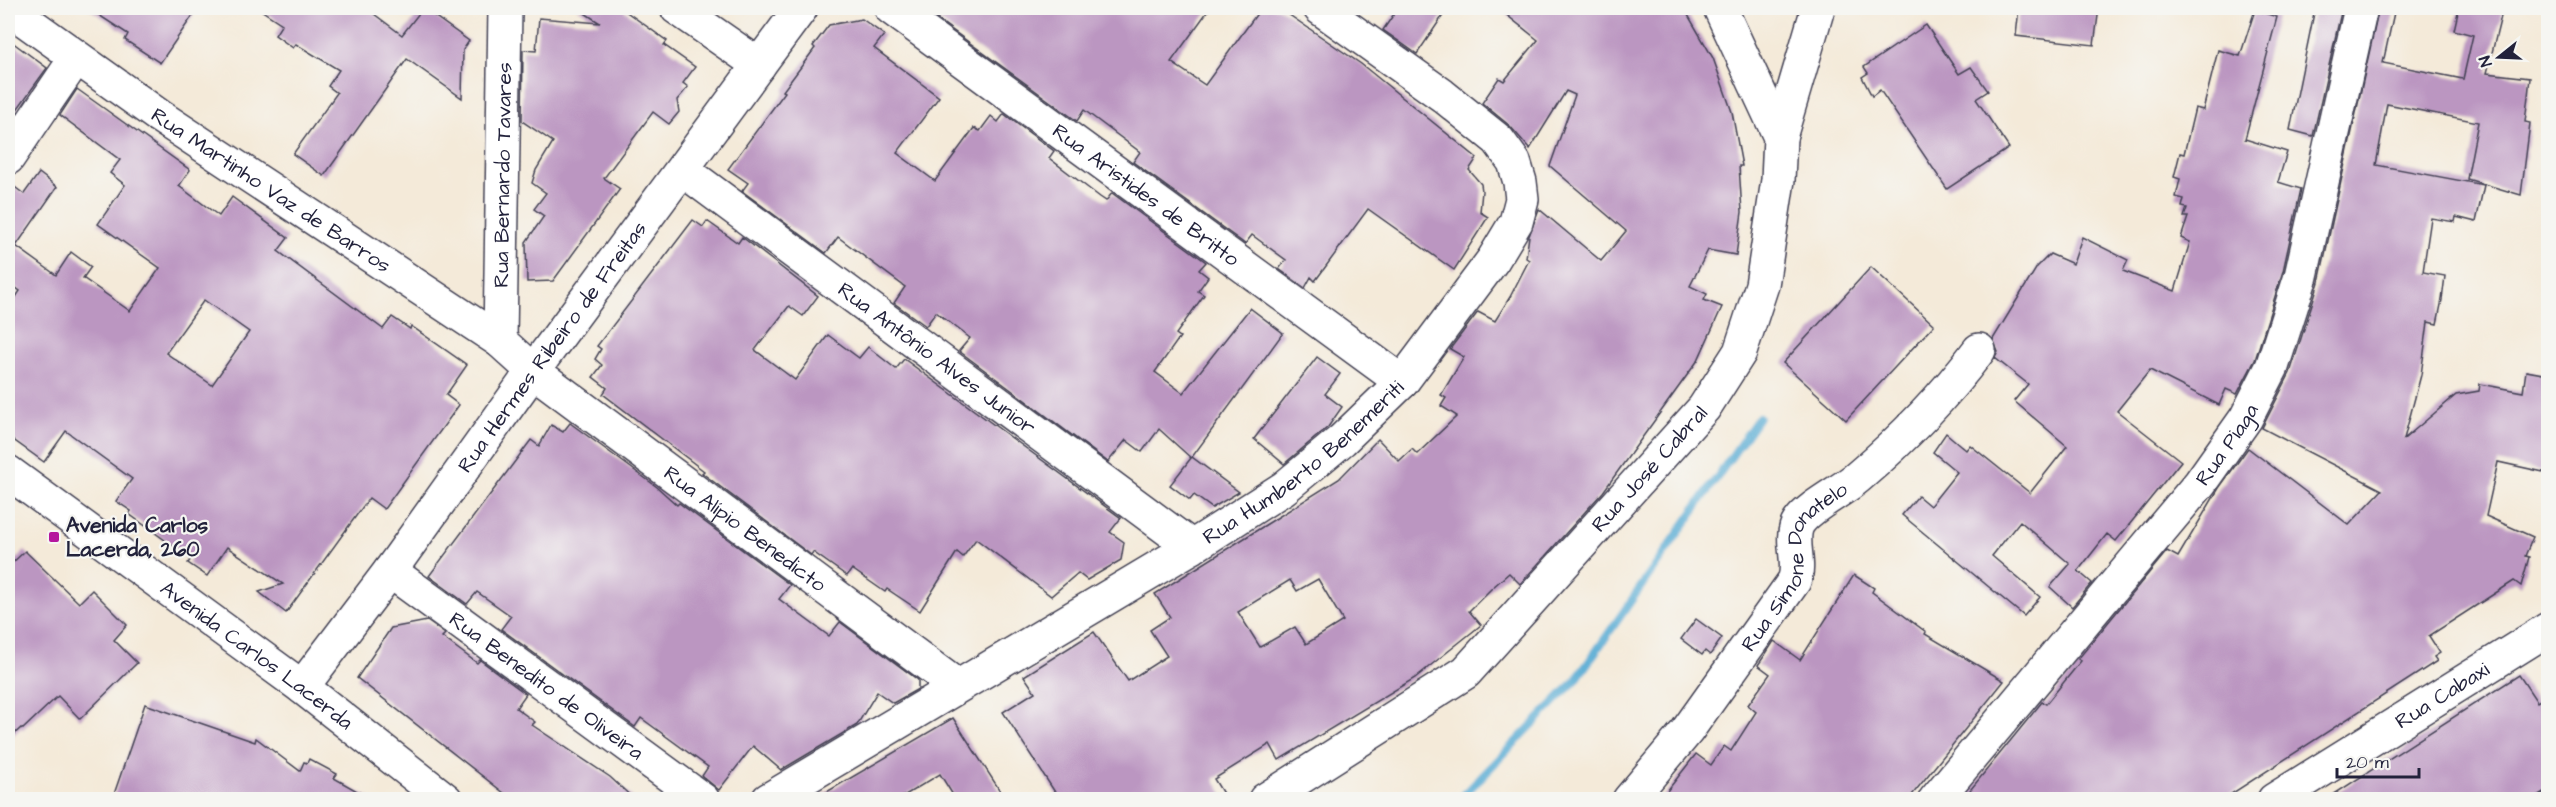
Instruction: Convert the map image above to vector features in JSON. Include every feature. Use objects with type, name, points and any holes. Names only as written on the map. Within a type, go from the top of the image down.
[{"type":"street","name":"Rua Martinho Vaz de Barros","points":[[8,8],[159,116],[500,341],[533,371]]},
{"type":"street","name":"Rua Bernardo Tavares","points":[[500,341],[505,8]]},
{"type":"street","points":[[677,8],[759,65]]},
{"type":"street","name":"Rua Hermes Ribeiro de Freitas","points":[[302,687],[390,571],[533,371],[801,8]]},
{"type":"street","name":"Rua Aristides de Britto","points":[[891,8],[1402,382]]},
{"type":"street","name":"Rua Humberto Benemeriti","points":[[768,800],[1192,547],[1284,488],[1342,440],[1402,382],[1499,250],[1516,222],[1522,199],[1514,162],[1498,140],[1442,95],[1320,8]]},
{"type":"street","name":"Rua José Cabral","points":[[1265,800],[1466,672],[1704,408],[1740,352],[1762,285],[1778,180],[1780,137],[1720,8]]},
{"type":"street","points":[[1780,137],[1818,8]]},
{"type":"street","name":"Rua Piaga","points":[[1935,800],[2200,483],[2246,418],[2272,367],[2301,276],[2361,8]]},
{"type":"street","points":[[8,158],[76,58]]},
{"type":"street","name":"Rua Antônio Alves Junior","points":[[683,170],[1192,547]]},
{"type":"street","name":"Rua Simone Donatelo","points":[[1629,800],[1687,731],[1794,581],[1798,563],[1795,535],[1801,520],[1850,484],[1904,437],[1954,384],[1978,350]]},
{"type":"street","name":"Rua Alípio Benedicto","points":[[533,371],[957,686]]},
{"type":"street","name":"Avenida Carlos Lacerda","points":[[8,472],[302,687],[446,800]]},
{"type":"street","name":"Rua Benedito de Oliveira","points":[[390,571],[703,800]]},
{"type":"street","name":"Rua Cabaxi","points":[[2274,800],[2548,629]]},
{"type":"building","points":[[88,8],[198,8],[160,63],[125,40],[128,34]]},
{"type":"building","points":[[258,8],[366,8],[402,35],[423,8],[469,41],[463,50],[462,98],[407,59],[324,176],[293,154],[337,93],[328,86],[339,70],[296,44],[293,48],[275,35],[282,24]]},
{"type":"building","points":[[577,8],[621,8],[667,41],[664,45],[695,67],[683,83],[688,87],[677,100],[679,112],[669,124],[653,112],[604,178],[620,189],[553,281],[527,282],[526,242],[544,216],[534,209],[546,193],[532,183],[536,170],[553,142],[522,121],[523,50],[536,51],[539,18],[600,23]]},
{"type":"building","points":[[922,8],[1210,8],[1171,62],[1205,85],[1261,8],[1279,8],[1361,64],[1477,158],[1469,170],[1481,184],[1480,212],[1488,217],[1454,270],[1368,209],[1315,281],[1311,277],[1305,288],[1279,269],[1286,260],[1252,235],[1245,244],[1133,162],[1140,152],[1084,110],[1077,121]]},
{"type":"building","points":[[1398,8],[1448,8],[1417,54],[1383,30]]},
{"type":"building","points":[[1498,8],[1684,8],[1713,58],[1732,112],[1742,166],[1739,166],[1742,212],[1736,255],[1708,250],[1690,286],[1707,294],[1704,300],[1722,307],[1698,360],[1603,492],[1520,584],[1509,573],[1492,588],[1469,611],[1481,625],[1415,678],[1279,760],[1270,744],[1214,779],[1227,800],[1060,800],[1003,712],[1035,692],[1024,676],[1094,632],[1128,681],[1167,656],[1150,630],[1170,617],[1155,594],[1339,479],[1378,439],[1399,461],[1412,449],[1417,454],[1457,416],[1441,406],[1446,398],[1441,395],[1464,357],[1450,349],[1478,312],[1495,321],[1529,260],[1526,258],[1529,236],[1539,209],[1601,261],[1626,231],[1550,166],[1575,95],[1566,91],[1530,149],[1510,126],[1482,103],[1499,78],[1504,81],[1538,40]],"holes":[[[1318,579],[1343,621],[1306,644],[1295,627],[1260,647],[1238,612],[1290,580],[1297,591]]]},
{"type":"building","points":[[2019,8],[2099,8],[2094,45],[2016,36]]},
{"type":"building","points":[[2315,8],[2342,8],[2313,136],[2290,130]]},
{"type":"building","points":[[2379,8],[2395,8],[2383,63],[2463,79],[2473,35],[2454,30],[2459,8],[2503,8],[2487,73],[2530,78],[2525,122],[2530,123],[2521,195],[2467,179],[2478,122],[2387,104],[2376,165],[2484,185],[2476,222],[2456,217],[2455,222],[2431,218],[2423,272],[2445,276],[2437,324],[2428,322],[2421,375],[2404,439],[2456,395],[2479,391],[2480,384],[2523,392],[2526,371],[2548,375],[2548,473],[2498,462],[2486,516],[2533,537],[2525,556],[2529,557],[2521,586],[2514,581],[2429,636],[2440,653],[2434,657],[2437,661],[2222,800],[1962,800],[2042,702],[2046,704],[2081,661],[2078,659],[2167,551],[2178,557],[2219,488],[2248,448],[2349,525],[2382,490],[2262,428],[2290,373],[2319,282]]},
{"type":"building","points":[[2255,10],[2277,17],[2245,139],[2287,152],[2278,182],[2301,189],[2283,271],[2255,360],[2237,394],[2226,389],[2219,405],[2150,370],[2117,411],[2181,461],[2116,541],[2107,534],[2078,571],[2092,583],[2072,607],[2050,587],[2070,564],[2020,521],[1992,556],[2040,597],[2024,616],[1902,515],[1918,496],[1930,506],[1957,472],[1933,452],[1946,433],[1966,450],[1970,445],[2030,493],[2067,446],[2014,401],[2028,384],[1995,358],[1998,352],[1993,339],[2037,267],[2050,254],[2073,264],[2082,237],[2128,260],[2123,271],[2175,291],[2190,242],[2181,238],[2188,217],[2184,217],[2187,208],[2182,207],[2184,199],[2176,197],[2180,179],[2174,177],[2180,153],[2184,154],[2195,108],[2203,110],[2218,50],[2240,56]]},
{"type":"building","points":[[862,19],[884,35],[874,48],[939,97],[897,153],[935,181],[974,128],[980,131],[991,116],[998,122],[1004,114],[1054,151],[1049,158],[1100,197],[1106,201],[1112,193],[1206,262],[1199,270],[1208,277],[1198,291],[1204,295],[1176,334],[1180,337],[1155,372],[1183,393],[1250,308],[1283,333],[1192,457],[1239,492],[1212,508],[1194,495],[1190,500],[1170,485],[1191,458],[1159,429],[1142,452],[1126,440],[1108,462],[959,351],[970,338],[936,312],[926,326],[894,303],[905,287],[838,237],[826,253],[742,191],[748,183],[728,169],[785,92],[783,91],[815,48],[813,46],[829,25]]},
{"type":"building","points":[[1926,25],[1959,74],[1971,67],[1988,91],[1976,99],[2009,148],[1947,189],[1880,90],[1872,96],[1862,77],[1868,73],[1864,67]]},
{"type":"building","points":[[8,39],[47,68],[8,122]]},
{"type":"building","points":[[77,89],[190,170],[179,186],[219,216],[232,197],[288,238],[278,251],[383,329],[392,317],[410,329],[411,326],[467,365],[446,395],[459,405],[384,509],[369,498],[286,613],[259,592],[283,584],[227,547],[207,576],[188,563],[191,559],[129,514],[131,511],[116,501],[132,479],[66,431],[44,462],[8,436],[8,309],[20,291],[8,282],[8,182],[24,194],[39,173],[57,187],[16,246],[56,275],[71,252],[91,267],[83,278],[130,311],[160,268],[98,224],[125,185],[110,173],[120,160],[60,115]],"holes":[[[204,300],[249,332],[212,385],[166,353]]]},
{"type":"building","points":[[693,220],[703,227],[707,221],[738,243],[742,237],[818,296],[803,316],[789,306],[755,350],[795,380],[828,335],[859,358],[868,347],[896,369],[904,359],[1121,518],[1110,532],[1124,542],[1121,560],[1087,580],[1078,573],[1051,596],[976,539],[963,557],[957,552],[920,611],[887,589],[885,592],[852,569],[847,576],[813,552],[811,555],[702,473],[704,471],[603,394],[607,388],[593,377],[602,365],[595,359],[601,349],[597,346]]},
{"type":"building","points":[[1871,267],[1934,325],[1846,420],[1783,363]]},
{"type":"building","points":[[1317,357],[1340,374],[1325,394],[1342,407],[1328,427],[1284,464],[1254,439]]},
{"type":"building","points":[[570,423],[657,487],[677,505],[679,503],[790,585],[779,599],[829,636],[840,622],[918,680],[918,689],[893,703],[877,692],[857,725],[781,770],[753,746],[719,790],[702,776],[708,767],[641,718],[635,727],[501,629],[511,616],[477,592],[467,604],[429,576],[531,440],[539,446],[551,425],[563,432]]},
{"type":"building","points":[[25,551],[79,603],[92,590],[127,625],[114,640],[137,663],[80,719],[58,696],[8,740],[8,567]]},
{"type":"building","points":[[1854,575],[1874,588],[1872,592],[1926,632],[1925,634],[2004,681],[1908,800],[1660,800],[1696,754],[1711,765],[1724,746],[1731,751],[1756,712],[1748,705],[1770,674],[1758,665],[1774,641],[1800,660]]},
{"type":"building","points":[[1696,619],[1722,638],[1710,655],[1705,651],[1702,655],[1681,639]]},
{"type":"building","points":[[427,621],[445,634],[442,637],[477,663],[480,660],[526,694],[516,708],[535,722],[532,725],[610,777],[635,800],[513,800],[357,678],[391,628]]},
{"type":"building","points":[[2519,675],[2537,702],[2548,695],[2548,791],[2533,800],[2325,800]]},
{"type":"building","points":[[145,704],[255,742],[256,738],[300,771],[304,762],[307,763],[309,759],[337,774],[334,778],[373,800],[112,800]]},
{"type":"building","points":[[953,718],[1006,800],[956,800],[940,774],[897,800],[813,800]]},
{"type":"waterway","points":[[1459,800],[1576,680],[1759,417]]},
{"type":"place","name":"Avenida Carlos Lacerda, 260","points":[[54,537]]}]
